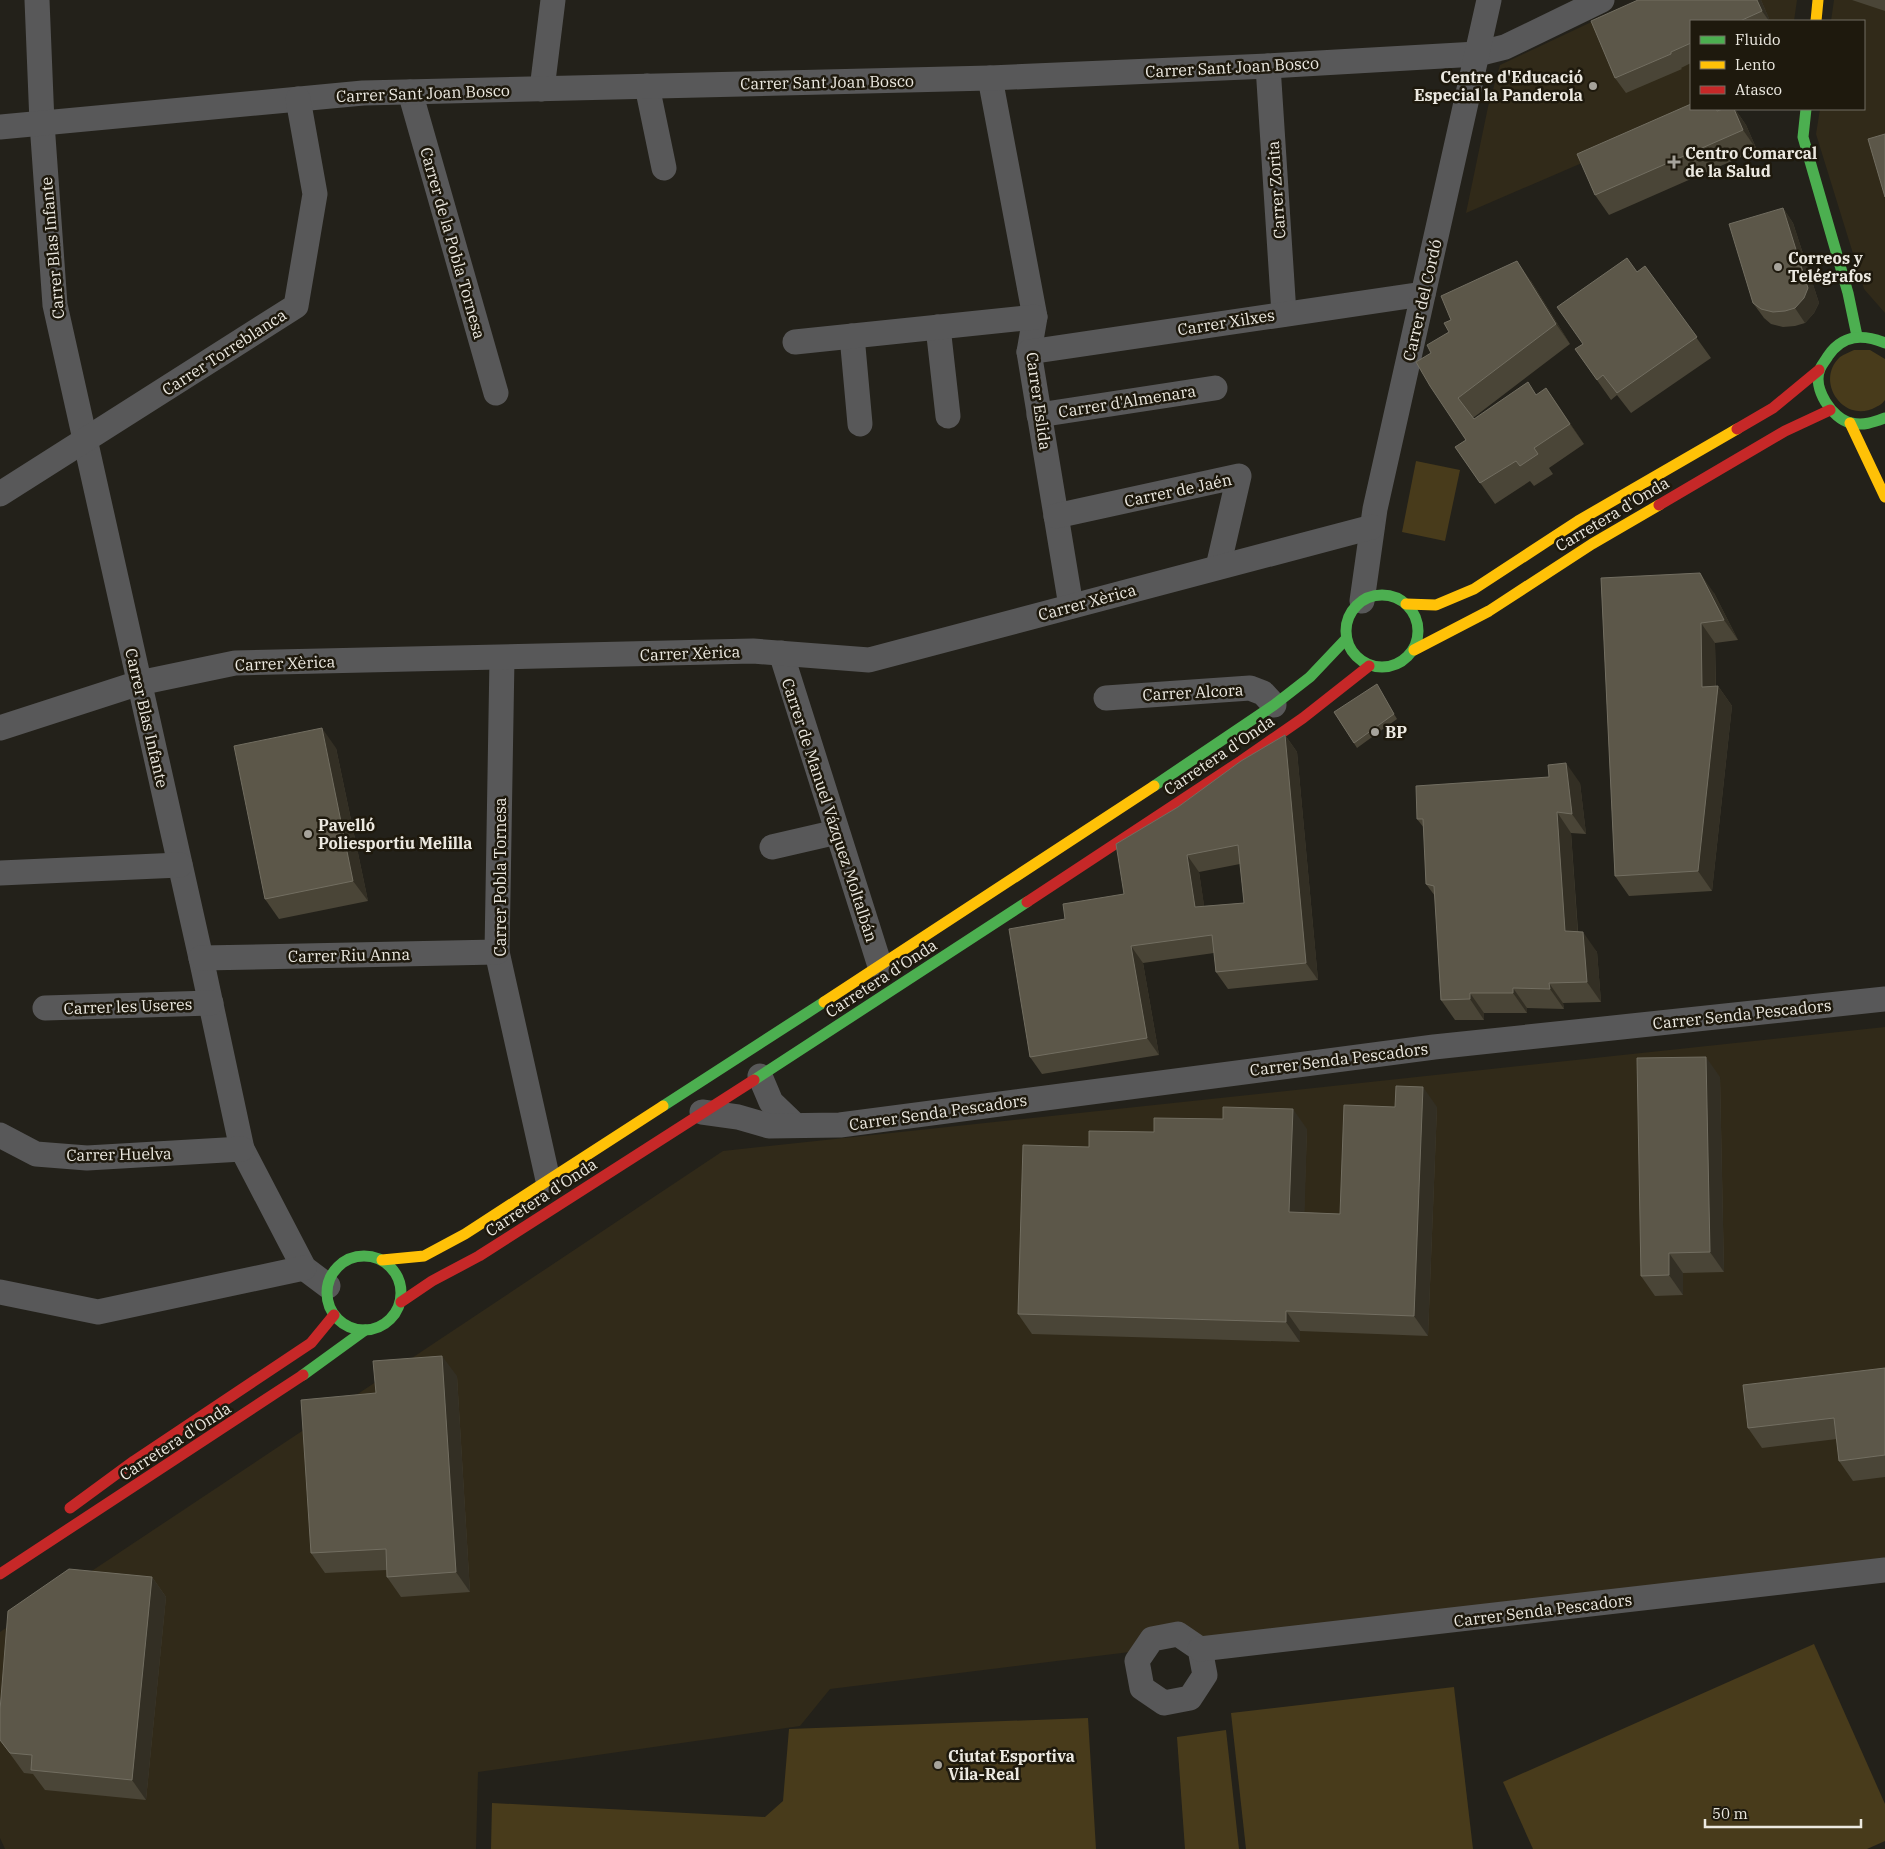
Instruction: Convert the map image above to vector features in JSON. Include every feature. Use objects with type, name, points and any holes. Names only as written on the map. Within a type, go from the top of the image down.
[{"type":"main road","points":[[1816,20],[1818,0]]},
{"type":"main road","points":[[1806,110],[1803,137],[1848,293],[1858,336],[1872,338],[1885,343]]},
{"type":"main road","name":"Carretera d'Onda","points":[[1406,604],[1436,604],[1474,589],[1578,521],[1773,408],[1819,370],[1831,352],[1842,342],[1858,336]]},
{"type":"main road","points":[[1819,370],[1820,391],[1830,410],[1850,422],[1868,424],[1885,418]]},
{"type":"main road","name":"Carretera d'Onda","points":[[1414,650],[1488,611],[1592,544],[1777,436],[1830,410]]},
{"type":"main road","points":[[1850,422],[1885,497]]},
{"type":"main road","points":[[1385,595],[1396,597],[1406,604],[1414,613],[1418,625],[1418,638],[1414,650],[1407,659],[1397,665],[1378,668],[1369,666],[1358,659],[1346,639],[1348,618],[1354,608],[1362,601],[1373,596],[1385,595]]},
{"type":"main road","name":"Carretera d'Onda","points":[[382,1260],[424,1256],[465,1234],[880,966],[1218,744],[1310,677],[1346,639]]},
{"type":"main road","name":"Carretera d'Onda","points":[[401,1302],[432,1281],[479,1256],[760,1076],[1241,761],[1303,718],[1369,666]]},
{"type":"main road","points":[[359,1256],[371,1256],[382,1260],[391,1267],[398,1277],[402,1289],[401,1302],[394,1316],[386,1324],[365,1330],[353,1329],[343,1324],[334,1316],[327,1296],[328,1286],[338,1266],[348,1259],[359,1256]]},
{"type":"main road","name":"Carretera d'Onda","points":[[64,1512],[134,1461],[311,1343],[334,1316]]},
{"type":"main road","name":"Carretera d'Onda","points":[[0,1574],[273,1396],[365,1330]]},
{"type":"street","name":"Carrer Blas Infante","points":[[37,0],[42,123],[55,305],[242,1149],[304,1268],[328,1286]]},
{"type":"street","points":[[542,89],[553,0]]},
{"type":"street","name":"Carrer del Cordó","points":[[1362,601],[1372,527],[1489,0]]},
{"type":"street","name":"Carrer Sant Joan Bosco","points":[[0,127],[362,93],[990,78],[1268,66],[1477,54],[1505,47],[1590,4]]},
{"type":"street","name":"Carrer Zorita","points":[[1268,66],[1284,314]]},
{"type":"street","name":"Carrer Eslida","points":[[990,78],[1035,316],[1030,352],[1071,606]]},
{"type":"street","points":[[647,86],[664,168]]},
{"type":"street","name":"Carrer de la Pobla Tornesa","points":[[410,92],[496,393]]},
{"type":"street","name":"Carrer Torreblanca","points":[[0,494],[296,306],[315,194],[298,99]]},
{"type":"street","name":"Carrer Xilxes","points":[[1030,352],[1424,294]]},
{"type":"street","points":[[795,342],[1035,316]]},
{"type":"street","points":[[938,327],[948,416]]},
{"type":"street","points":[[852,336],[860,424]]},
{"type":"street","name":"Carrer d'Almenara","points":[[1039,415],[1216,388]]},
{"type":"street","name":"Carrer de Jaén","points":[[1056,516],[1239,476],[1218,567]]},
{"type":"street","name":"Carrer Xèrica","points":[[0,728],[139,683],[235,663],[753,651],[868,660],[1372,527]]},
{"type":"street","name":"Carrer de Manuel Vázquez Moltalbán","points":[[781,654],[880,966]]},
{"type":"street","name":"Carrer Pobla Tornesa","points":[[502,658],[497,952],[548,1180]]},
{"type":"street","name":"Carrer Alcora","points":[[1106,698],[1250,688],[1263,693],[1274,705]]},
{"type":"street","points":[[772,847],[837,832]]},
{"type":"street","points":[[0,873],[180,865]]},
{"type":"street","name":"Carrer Riu Anna","points":[[201,958],[497,952]]},
{"type":"street","name":"Carrer Senda Pescadors","points":[[702,1112],[738,1117],[770,1126],[840,1125],[1434,1047],[1885,999]]},
{"type":"street","name":"Carrer les Useres","points":[[45,1008],[211,1003]]},
{"type":"street","points":[[760,1076],[771,1102],[795,1125]]},
{"type":"street","name":"Carrer Huelva","points":[[0,1135],[36,1154],[87,1158],[242,1149]]},
{"type":"street","points":[[0,1292],[98,1312],[304,1268]]},
{"type":"street","name":"Carrer Senda Pescadors","points":[[1200,1649],[1885,1570]]},
{"type":"shaded area","name":"Centre d'Educació Especial la Panderola","points":[[1638,0],[1797,0],[1794,20],[1690,20],[1690,110],[1705,110],[1466,213],[1488,107],[1500,65]]},
{"type":"shaded area","points":[[1834,0],[1885,0],[1885,313],[1864,289],[1816,134],[1820,110],[1865,110],[1865,20],[1831,20]]},
{"type":"shaded area","points":[[1854,350],[1870,350],[1885,359],[1885,400],[1879,406],[1864,411],[1853,410],[1836,398],[1830,377],[1833,367],[1840,357]]},
{"type":"shaded area","points":[[1416,461],[1460,470],[1445,541],[1402,532]]},
{"type":"shaded area","points":[[1885,1027],[1885,1559],[830,1689],[800,1726],[478,1772],[476,1849],[5,1849],[0,1838],[0,1632],[723,1151]]},
{"type":"shaded area","points":[[1814,1644],[1885,1804],[1885,1841],[1867,1849],[1533,1849],[1503,1782]]},
{"type":"shaded area","points":[[1454,1687],[1473,1849],[1246,1849],[1231,1713]]},
{"type":"shaded area","name":"Ciutat Esportiva Vila-Real","points":[[1088,1718],[1096,1849],[491,1849],[492,1803],[765,1817],[783,1801],[789,1729]]},
{"type":"shaded area","points":[[1226,1730],[1239,1849],[1185,1849],[1177,1737]]},
{"type":"building","points":[[1638,0],[1757,0],[1762,11],[1742,20],[1690,20],[1690,43],[1671,52],[1671,54],[1615,78],[1591,21]]},
{"type":"building","points":[[1690,104],[1690,110],[1734,110],[1743,130],[1595,195],[1577,154]]},
{"type":"building","points":[[1885,134],[1885,197],[1868,139]]},
{"type":"building","name":"Correos y Telégrafos","points":[[1783,208],[1808,288],[1804,298],[1795,308],[1773,312],[1761,309],[1753,303],[1729,224]]},
{"type":"building","points":[[1627,258],[1637,272],[1645,266],[1697,337],[1617,393],[1603,375],[1597,380],[1575,349],[1583,344],[1557,307]]},
{"type":"building","points":[[1517,261],[1556,324],[1458,398],[1474,419],[1528,382],[1536,395],[1546,388],[1570,424],[1534,448],[1538,454],[1520,466],[1516,461],[1480,483],[1455,447],[1466,440],[1416,362],[1431,353],[1427,345],[1449,332],[1444,323],[1451,320],[1441,296]]},
{"type":"building","points":[[1700,573],[1724,620],[1701,623],[1702,687],[1718,686],[1698,871],[1615,876],[1601,578]]},
{"type":"building","points":[[1377,684],[1394,714],[1354,743],[1334,712]]},
{"type":"building","name":"Pavelló Poliesportiu Melilla","points":[[322,728],[353,881],[265,899],[234,746]]},
{"type":"building","points":[[1285,735],[1306,963],[1216,972],[1212,935],[1131,946],[1147,1038],[1030,1057],[1009,929],[1065,919],[1063,904],[1124,894],[1116,844],[1178,807],[1241,761]],"holes":[[[1238,845],[1244,903],[1195,907],[1187,855]]]},
{"type":"building","points":[[1566,763],[1572,814],[1557,812],[1565,931],[1583,932],[1587,982],[1549,983],[1550,989],[1513,988],[1513,993],[1470,993],[1470,999],[1441,1000],[1434,886],[1426,884],[1423,819],[1417,819],[1416,786],[1549,777],[1548,765]]},
{"type":"building","points":[[1706,1057],[1710,1252],[1669,1253],[1669,1275],[1641,1276],[1637,1058]]},
{"type":"building","points":[[1396,1086],[1423,1087],[1414,1316],[1286,1311],[1286,1322],[1018,1314],[1023,1145],[1089,1147],[1089,1131],[1154,1132],[1154,1118],[1223,1119],[1223,1107],[1293,1109],[1289,1212],[1340,1214],[1344,1105],[1395,1107]]},
{"type":"building","points":[[442,1356],[456,1572],[387,1577],[386,1549],[311,1553],[301,1400],[376,1393],[373,1361]]},
{"type":"building","points":[[1885,1368],[1885,1455],[1839,1461],[1834,1418],[1748,1428],[1743,1385]]},
{"type":"building","points":[[69,1569],[152,1577],[132,1780],[31,1770],[32,1755],[10,1753],[0,1740],[0,1710],[8,1611]]},
{"type":"traffic: fast","points":[[1806,110],[1803,137],[1848,293],[1857,336]]},
{"type":"traffic: fast","points":[[1885,343],[1861,337],[1840,343],[1828,356],[1821,367],[1818,377],[1825,402],[1837,416],[1851,423],[1860,424],[1885,418]]},
{"type":"traffic: fast","points":[[1389,595],[1408,605],[1416,617],[1418,631],[1416,645],[1408,657],[1396,665],[1375,667],[1356,657],[1348,645],[1346,624],[1356,605],[1368,597],[1389,595]]},
{"type":"traffic: fast","points":[[1154,786],[1274,705],[1310,677],[1346,639]]},
{"type":"traffic: fast","points":[[754,1080],[1027,902]]},
{"type":"traffic: fast","points":[[663,1106],[824,1002]]},
{"type":"traffic: fast","points":[[364,1256],[385,1262],[395,1272],[401,1293],[395,1314],[385,1324],[364,1330],[343,1324],[333,1314],[327,1293],[333,1272],[343,1262],[364,1256]]},
{"type":"traffic: fast","points":[[303,1375],[365,1330]]},
{"type":"traffic: slow","points":[[1816,20],[1818,0]]},
{"type":"traffic: slow","points":[[1850,423],[1885,497]]},
{"type":"traffic: slow","points":[[1406,604],[1436,605],[1474,589],[1578,521],[1737,429]]},
{"type":"traffic: slow","points":[[1414,650],[1489,611],[1592,544],[1659,505]]},
{"type":"traffic: slow","points":[[824,1002],[1154,786]]},
{"type":"traffic: slow","points":[[382,1260],[424,1256],[465,1234],[663,1106]]},
{"type":"traffic: jam","points":[[1737,429],[1773,408],[1819,370]]},
{"type":"traffic: jam","points":[[1659,505],[1785,431],[1830,410]]},
{"type":"traffic: jam","points":[[1027,902],[1241,761],[1303,718],[1369,666]]},
{"type":"traffic: jam","points":[[401,1302],[432,1281],[479,1256],[754,1080]]},
{"type":"traffic: jam","points":[[70,1508],[134,1461],[311,1343],[334,1315]]},
{"type":"traffic: jam","points":[[0,1574],[303,1375]]},
{"type":"place","name":"Centre d'Educació Especial la Panderola","points":[[1593,86]]},
{"type":"place","name":"Centro Comarcal de la Salud","points":[[1674,162]]},
{"type":"place","name":"Correos y Telégrafos","points":[[1778,267]]},
{"type":"place","name":"BP","points":[[1375,732]]},
{"type":"place","name":"Pavelló Poliesportiu Melilla","points":[[308,834]]},
{"type":"place","name":"Ciutat Esportiva Vila-Real","points":[[938,1765]]}]
